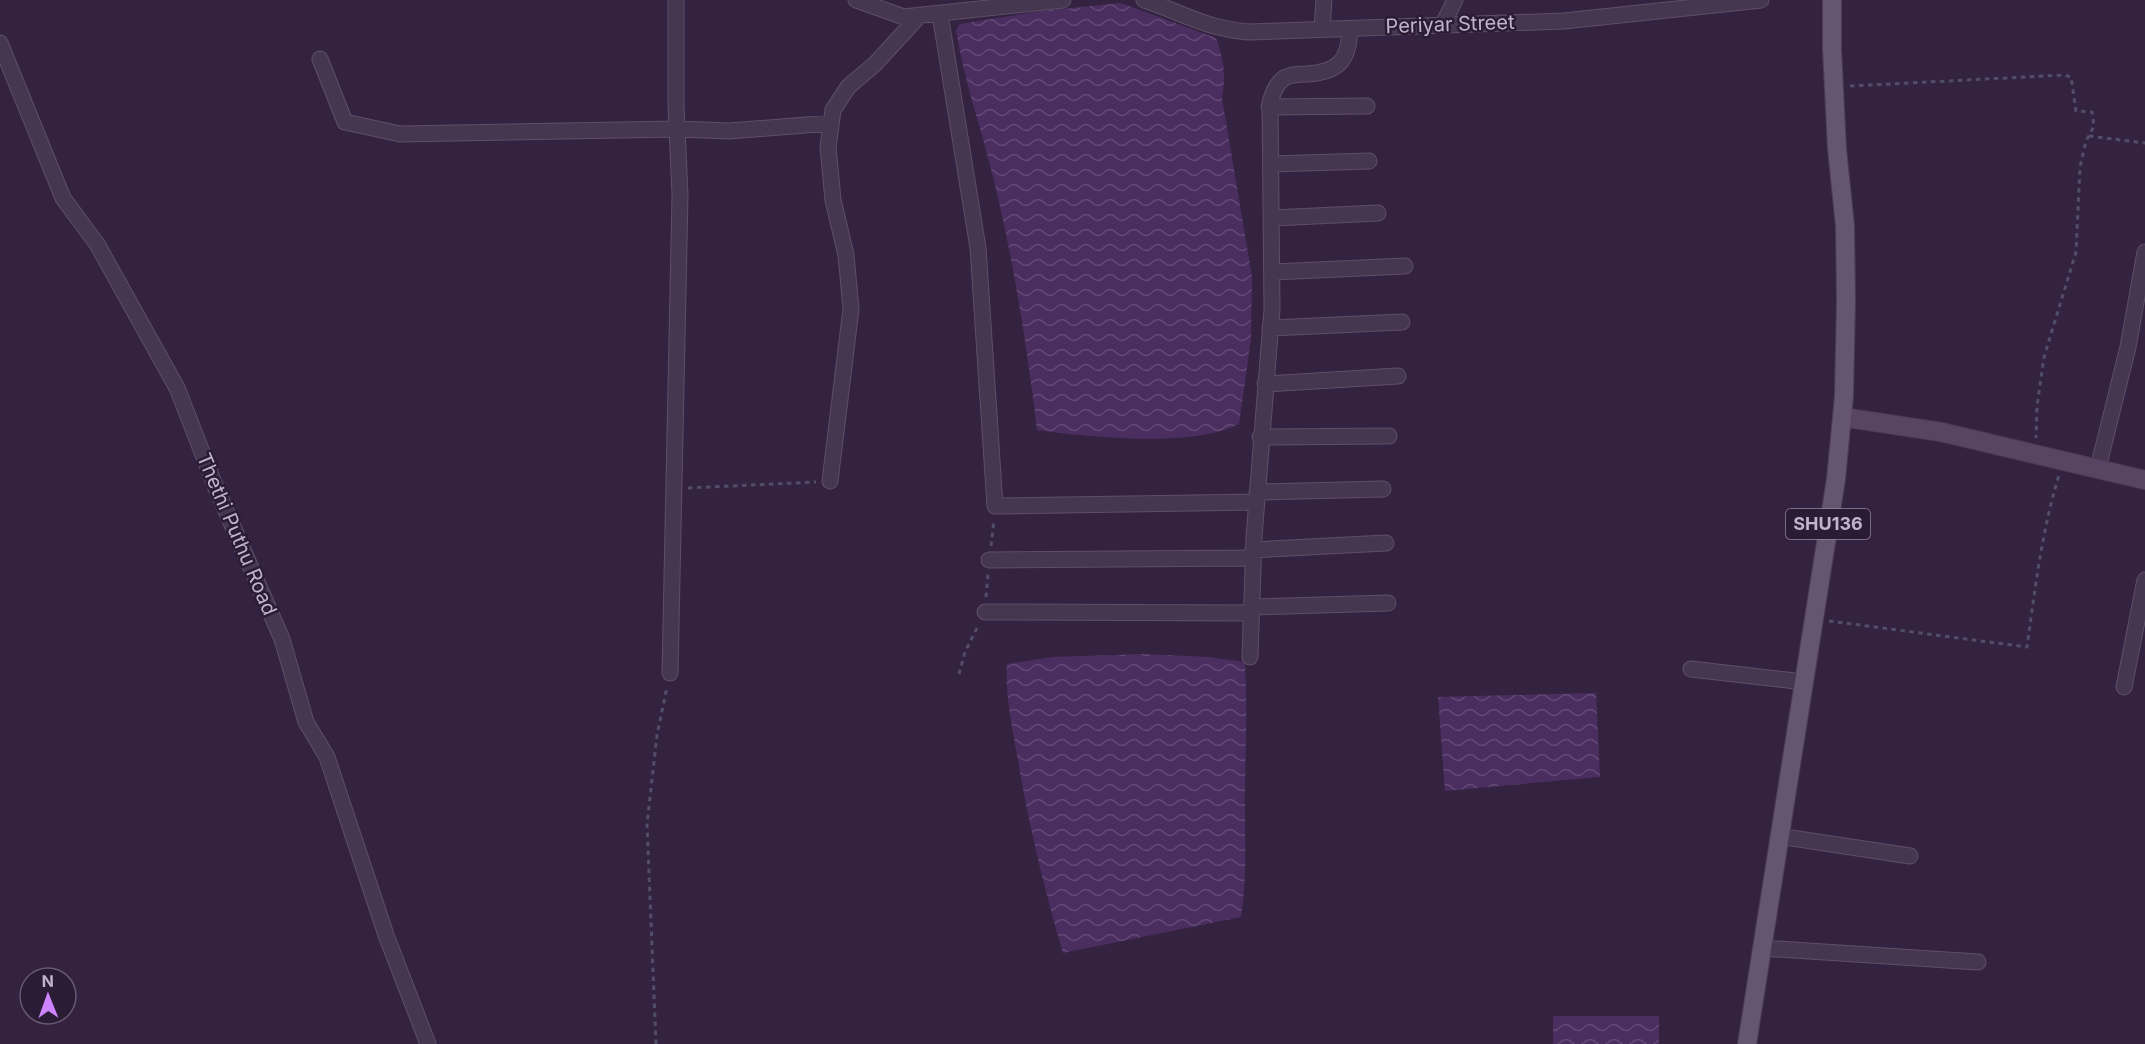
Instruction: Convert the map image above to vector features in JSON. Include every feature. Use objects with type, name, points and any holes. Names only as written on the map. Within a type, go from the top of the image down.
[{"type":"main road","name":"SHU136","points":[[1747,1044],[1836,479],[1842,417],[1846,311],[1845,226],[1834,86],[1832,0]]},
{"type":"street","points":[[670,673],[680,195],[676,0]]},
{"type":"street","points":[[856,0],[904,17],[1063,0]]},
{"type":"street","name":"Periyar Street","points":[[1144,0],[1220,30],[1248,32],[1564,21],[1761,0]]},
{"type":"street","points":[[1322,29],[1324,0]]},
{"type":"street","points":[[1443,24],[1455,0]]},
{"type":"street","points":[[940,14],[978,249],[995,506],[1256,497],[1383,489]]},
{"type":"street","points":[[830,481],[851,309],[846,255],[833,200],[828,147],[833,110],[848,87],[875,64],[920,15]]},
{"type":"street","points":[[1250,657],[1256,497],[1273,272],[1269,107],[1274,90],[1283,79],[1292,75],[1325,71],[1342,62],[1348,50],[1350,29]]},
{"type":"street","name":"Thethi Puthu Road","points":[[0,43],[63,198],[97,244],[177,388],[216,489],[282,639],[306,722],[327,757],[386,935],[429,1044]]},
{"type":"street","points":[[320,59],[345,122],[400,134],[678,129],[729,131],[831,123]]},
{"type":"street","points":[[1269,107],[1367,106]]},
{"type":"street","points":[[1271,164],[1369,161]]},
{"type":"street","points":[[1272,218],[1378,213]]},
{"type":"street","points":[[2098,468],[2123,368],[2145,252]]},
{"type":"street","points":[[1273,272],[1405,266]]},
{"type":"street","points":[[1270,327],[1402,322]]},
{"type":"street","points":[[1265,384],[1398,376]]},
{"type":"street","points":[[1842,417],[1941,432],[2145,480]]},
{"type":"street","points":[[1260,437],[1389,436]]},
{"type":"street","points":[[989,560],[1253,554],[1386,543]]},
{"type":"street","points":[[2124,687],[2145,580]]},
{"type":"street","points":[[985,612],[1250,610],[1388,603]]},
{"type":"street","points":[[1692,669],[1804,682]]},
{"type":"street","points":[[1778,836],[1910,856]]},
{"type":"street","points":[[1761,948],[1978,962]]},
{"type":"path","points":[[1834,86],[2064,75],[2071,77],[2076,111],[2092,112],[2094,126],[2080,167],[2076,252],[2044,357],[2037,406],[2037,455]]},
{"type":"path","points":[[2089,136],[2145,143]]},
{"type":"path","points":[[1813,618],[2027,646],[2051,501],[2064,461]]},
{"type":"path","points":[[674,488],[830,481]]},
{"type":"path","points":[[959,674],[965,652],[985,612],[995,506]]},
{"type":"path","points":[[656,1044],[647,824],[657,735],[670,673]]},
{"type":"water","points":[[1121,3],[1216,38],[1224,68],[1222,98],[1252,277],[1251,339],[1239,424],[1196,436],[1111,438],[1037,430],[1008,243],[956,30],[960,24],[1042,11]]},
{"type":"water","points":[[1143,654],[1208,657],[1245,662],[1245,867],[1241,917],[1063,953],[1026,805],[1009,710],[1007,664],[1053,657]]},
{"type":"water","points":[[1596,693],[1600,777],[1445,791],[1438,697]]},
{"type":"water","points":[[1553,1016],[1659,1016],[1659,1044],[1553,1044]]}]
